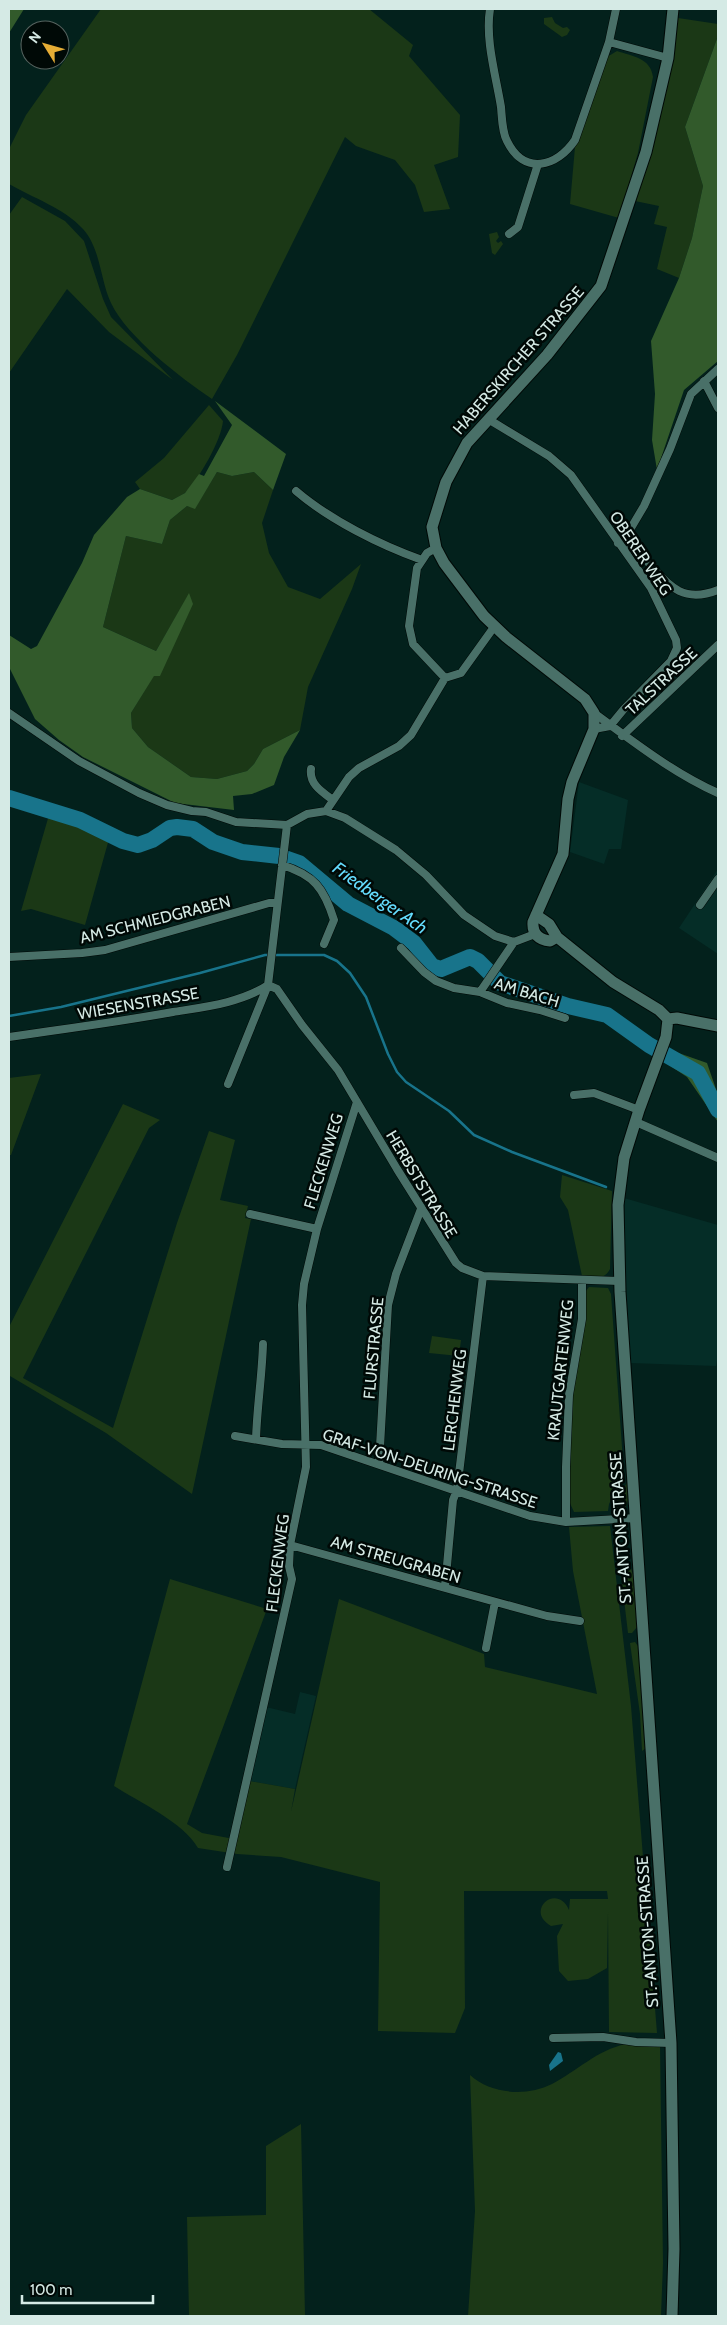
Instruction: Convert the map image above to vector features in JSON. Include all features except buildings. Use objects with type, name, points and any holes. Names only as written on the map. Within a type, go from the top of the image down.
[{"type":"street","points":[[490,9],[489,21],[493,60],[506,140],[519,157],[538,164],[556,160],[567,152],[575,140],[609,42],[616,9]]},
{"type":"street","name":"HABERSKIRCHER STRASSE","points":[[594,713],[585,699],[494,627],[457,582],[436,548],[432,527],[446,482],[467,443],[564,335],[602,286],[646,152],[668,58],[673,9]]},
{"type":"street","points":[[609,42],[668,58]]},
{"type":"street","points":[[509,234],[518,228],[538,164]]},
{"type":"street","points":[[618,543],[628,533],[644,506],[670,450],[690,394],[718,369]]},
{"type":"street","points":[[704,381],[718,408]]},
{"type":"street","name":"OBERER WEG","points":[[488,419],[562,465],[572,475],[651,588],[676,640],[678,648],[671,661],[610,726]]},
{"type":"street","points":[[296,491],[317,507],[370,538],[422,560]]},
{"type":"street","points":[[618,543],[629,545],[666,582],[677,589],[701,596],[718,590]]},
{"type":"street","points":[[436,548],[422,560],[417,568],[408,623],[409,635],[420,654],[445,678]]},
{"type":"street","points":[[326,811],[349,777],[359,768],[399,746],[411,736],[445,678],[461,673],[494,627]]},
{"type":"street","name":"TALSTRASSE","points":[[622,736],[718,645]]},
{"type":"street","points":[[9,713],[79,762],[139,793],[167,805],[206,812],[236,822],[287,825],[307,814],[326,811],[345,818],[396,850],[426,875],[464,914],[495,936],[514,942],[535,934]]},
{"type":"street","points":[[594,713],[622,736],[662,763],[717,789]]},
{"type":"street","points":[[557,936],[550,941],[545,940],[535,934],[533,922],[563,854],[570,791],[594,729],[594,713]]},
{"type":"street","points":[[594,729],[610,726]]},
{"type":"street","points":[[311,769],[310,776],[313,782],[333,800]]},
{"type":"street","points":[[228,1084],[268,986],[287,825]]},
{"type":"street","points":[[282,864],[305,874],[319,886],[324,894],[334,920],[324,944]]},
{"type":"street","points":[[700,905],[718,879]]},
{"type":"street","name":"AM SCHMIEDGRABEN","points":[[9,957],[106,950],[269,903],[277,903]]},
{"type":"street","points":[[536,915],[549,924],[557,936],[613,982],[659,1010],[668,1019],[677,1018],[718,1026]]},
{"type":"street","name":"AM BACH","points":[[480,992],[514,942]]},
{"type":"street","name":"AM BACH","points":[[401,948],[436,981],[454,988],[480,992],[507,1003],[565,1018]]},
{"type":"street","name":"WIESENSTRASSE","points":[[9,1037],[113,1023],[198,1008],[255,994],[268,986]]},
{"type":"street","name":"HERBSTSTRASSE","points":[[268,986],[277,989],[302,1025],[338,1070],[421,1209],[456,1263],[462,1268],[483,1276],[619,1281]]},
{"type":"street","name":"ST.-ANTON-STRASSE","points":[[668,1019],[667,1031],[661,1051],[639,1110],[624,1158],[618,1205],[619,1281],[671,2042],[674,2249],[672,2316]]},
{"type":"street","points":[[574,1096],[594,1093],[639,1110]]},
{"type":"street","name":"FLECKENWEG","points":[[227,1867],[292,1579],[289,1566],[290,1545],[304,1483],[306,1445],[302,1305],[306,1272],[317,1229],[357,1102]]},
{"type":"street","points":[[636,1122],[718,1158]]},
{"type":"street","name":"FLURSTRASSE","points":[[379,1464],[388,1305],[396,1274],[421,1209]]},
{"type":"street","name":"FLECKENWEG","points":[[250,1214],[317,1229]]},
{"type":"street","name":"LERCHENWEG","points":[[444,1587],[453,1500],[457,1490],[483,1276]]},
{"type":"street","name":"KRAUTGARTENWEG","points":[[566,1522],[568,1395],[582,1319],[582,1281]]},
{"type":"street","points":[[256,1439],[257,1408],[262,1378],[263,1344]]},
{"type":"street","name":"GRAF-VON-DEURING-STRASSE","points":[[235,1436],[282,1444],[321,1445],[530,1516],[566,1522],[636,1518]]},
{"type":"street","name":"AM STREUGRABEN","points":[[290,1545],[547,1616],[580,1622]]},
{"type":"street","points":[[486,1648],[495,1602]]},
{"type":"street","points":[[553,2038],[603,2037],[636,2042],[671,2042]]},
{"type":"shaded area","points":[[579,782],[628,800],[621,849],[609,849],[604,864],[570,852]]},
{"type":"shaded area","points":[[718,869],[718,954],[679,928]]},
{"type":"shaded area","points":[[624,1198],[718,1225],[718,1355],[716,1366],[630,1363],[627,1335]]},
{"type":"shaded area","points":[[300,1692],[316,1696],[295,1789],[249,1781],[266,1707],[295,1714]]},
{"type":"green space","points":[[9,9],[24,9],[9,33]]},
{"type":"green space","points":[[101,9],[369,9],[413,45],[409,56],[460,115],[458,157],[434,165],[450,209],[424,212],[415,185],[395,160],[356,146],[345,137],[237,355],[212,399],[156,356],[119,316],[107,294],[97,255],[83,229],[58,209],[9,184],[9,149],[26,115],[58,70],[70,70],[70,53]]},
{"type":"green space","points":[[552,17],[555,23],[570,30],[567,35],[562,37],[544,24],[544,18]]},
{"type":"green space","points":[[678,18],[718,24],[718,36],[685,127],[703,186],[692,238],[679,278],[657,269],[667,227],[654,224],[659,206],[635,201],[661,111],[671,65]]},
{"type":"green space","points":[[718,36],[718,361],[684,390],[657,470],[652,440],[655,394],[651,341],[679,278],[692,238],[703,186],[685,127]]},
{"type":"green space","points":[[617,51],[634,56],[645,62],[649,66],[653,77],[638,153],[619,218],[570,204],[575,147],[607,57]]},
{"type":"green space","points":[[22,197],[65,221],[84,241],[103,299],[111,317],[173,380],[109,332],[67,289],[9,373],[9,215]]},
{"type":"green space","points":[[497,232],[499,237],[496,241],[498,243],[501,241],[503,244],[495,255],[492,253],[489,234]]},
{"type":"green space","points":[[215,401],[286,454],[273,490],[254,472],[232,476],[217,472],[195,509],[187,506],[170,520],[162,544],[126,536],[103,627],[156,651],[189,593],[193,604],[160,676],[154,676],[131,713],[132,728],[148,747],[191,777],[217,779],[247,771],[254,764],[263,749],[300,730],[284,757],[274,785],[252,794],[233,796],[234,810],[175,803],[83,757],[59,740],[35,719],[9,667],[9,635],[31,649],[37,646],[82,563],[94,535],[127,497],[140,489],[172,500],[185,493],[199,474],[204,476],[232,425]]},
{"type":"green space","points":[[209,405],[223,421],[209,458],[192,485],[185,493],[172,500],[140,489],[135,482],[164,458]]},
{"type":"green space","points":[[217,472],[232,476],[254,472],[273,490],[262,523],[269,553],[288,587],[320,599],[361,564],[352,589],[308,687],[300,730],[263,749],[254,764],[247,771],[217,779],[191,777],[148,747],[132,728],[131,713],[154,675],[189,594],[156,651],[103,627],[126,536],[162,544],[170,520],[187,506],[195,508]]},
{"type":"green space","points":[[49,815],[109,839],[85,925],[31,909],[21,911]]},
{"type":"green space","points":[[670,1050],[707,1063],[718,1095],[718,1122],[687,1077],[666,1063]]},
{"type":"green space","points":[[41,1074],[11,1155],[9,1155],[9,1078]]},
{"type":"green space","points":[[123,1104],[160,1120],[149,1128],[23,1378],[113,1428],[177,1223],[209,1131],[235,1140],[220,1200],[248,1206],[245,1218],[251,1219],[192,1494],[106,1433],[10,1376],[9,1378],[9,1327]]},
{"type":"green space","points":[[562,1175],[612,1191],[610,1269],[608,1273],[601,1277],[582,1276],[568,1210],[560,1197]]},
{"type":"green space","points":[[589,1287],[608,1288],[611,1294],[624,1475],[609,1504],[608,1511],[574,1512],[569,1501],[573,1385],[586,1319],[585,1292]]},
{"type":"green space","points":[[432,1336],[461,1340],[459,1356],[429,1353]]},
{"type":"green space","points":[[628,1481],[628,1502],[624,1510],[614,1514],[615,1503]]},
{"type":"green space","points":[[618,1523],[625,1528],[628,1539],[616,1540],[615,1524]]},
{"type":"green space","points":[[610,1526],[631,1706],[657,2033],[609,2032],[608,1912],[607,1968],[588,1979],[568,1981],[559,1971],[557,1936],[563,1924],[551,1926],[544,1920],[541,1913],[545,1902],[557,1899],[564,1902],[569,1910],[570,1899],[608,1899],[607,1891],[464,1891],[465,2008],[455,2033],[378,2031],[380,1882],[281,1857],[237,1854],[198,1848],[171,1821],[114,1786],[170,1579],[267,1609],[187,1824],[202,1833],[234,1839],[249,1781],[295,1789],[291,1812],[339,1599],[484,1654],[485,1667],[597,1694],[573,1571],[569,1527]]},
{"type":"green space","points":[[625,1547],[626,1562],[629,1562],[634,1578],[637,1627],[632,1633],[628,1633],[618,1549]]},
{"type":"green space","points":[[635,1642],[638,1646],[646,1748],[642,1751],[640,1714],[630,1643]]},
{"type":"green space","points":[[626,2044],[660,2046],[663,2263],[661,2316],[468,2316],[475,2211],[470,2075],[478,2081],[498,2090],[509,2092],[531,2091],[552,2084],[596,2056]]},
{"type":"green space","points":[[301,2124],[305,2316],[189,2316],[187,2217],[266,2215],[266,2146]]},
{"type":"water","points":[[558,2052],[561,2053],[563,2061],[550,2071],[549,2065]]},
{"type":"waterway","name":"Friedberger Ach","points":[[9,798],[80,820],[123,841],[138,845],[152,840],[170,828],[177,827],[193,829],[213,842],[242,852],[279,856],[299,863],[348,904],[394,928],[414,943],[432,966],[441,969],[470,957],[478,961],[500,983],[568,1006],[607,1015],[649,1045],[698,1073],[718,1110]]},
{"type":"waterway","points":[[9,1016],[61,1007],[265,955],[324,955],[337,961],[350,973],[366,997],[388,1054],[397,1072],[406,1082],[449,1111],[474,1135],[512,1152],[606,1187]]}]
